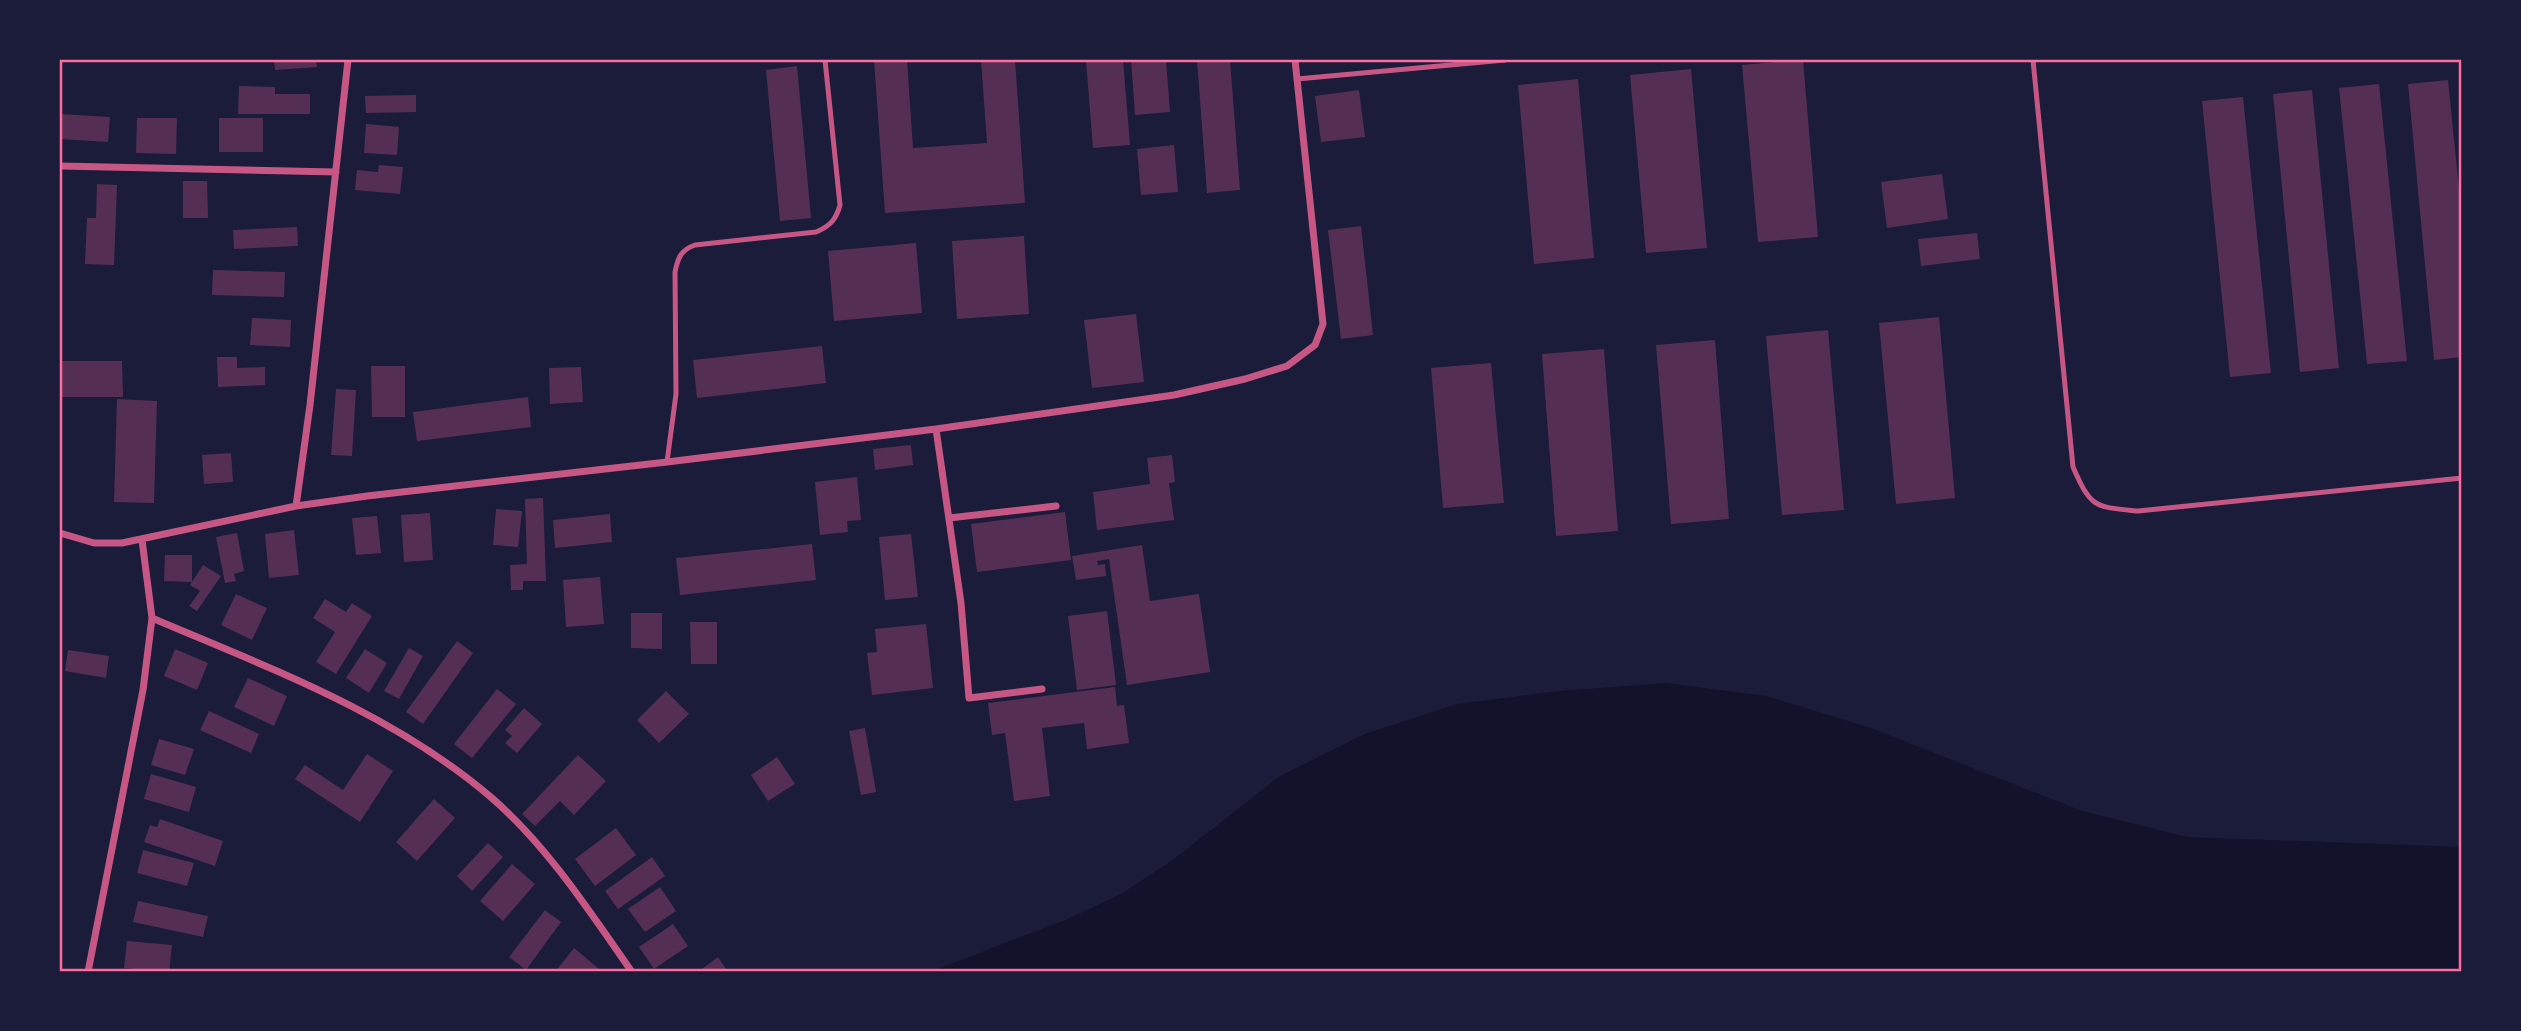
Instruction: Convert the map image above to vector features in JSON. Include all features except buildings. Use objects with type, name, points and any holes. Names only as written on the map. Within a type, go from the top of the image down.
[{"type":"street","points":[[296,506],[348,60]]},
{"type":"street","points":[[60,533],[94,542],[142,540],[296,506],[380,494],[936,429],[1186,393],[1287,366],[1315,345],[1323,324],[1295,60]]},
{"type":"street","points":[[60,166],[336,172]]},
{"type":"street","points":[[936,429],[961,603],[969,698],[1042,689]]},
{"type":"street","points":[[949,519],[1056,506]]},
{"type":"street","points":[[88,971],[143,690],[152,618],[142,540]]},
{"type":"street","points":[[152,618],[320,692],[384,725],[459,771],[494,800],[529,835],[575,891],[632,971]]},
{"type":"lane","points":[[667,462],[676,394],[677,259],[684,249],[695,245],[816,232],[828,227],[837,218],[840,205],[825,60]]},
{"type":"lane","points":[[1297,79],[1505,60]]},
{"type":"lane","points":[[2033,60],[2073,467],[2085,494],[2102,507],[2138,511],[2462,478]]},
{"type":"shaded area","points":[[1666,683],[1766,696],[1868,727],[2082,811],[2187,837],[2461,847],[2461,971],[933,971],[1070,918],[1121,894],[1170,862],[1280,776],[1365,734],[1457,704],[1559,691]]}]
